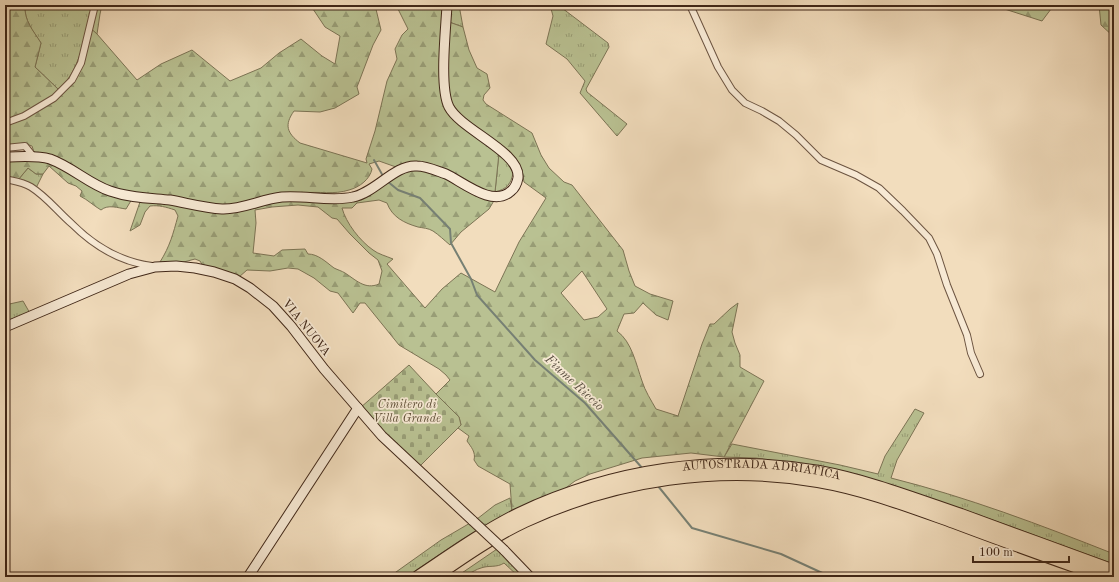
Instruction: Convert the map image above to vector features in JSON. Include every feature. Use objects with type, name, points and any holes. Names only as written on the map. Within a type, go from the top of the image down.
[{"type":"highway","name":"AUTOSTRADA ADRIATICA","points":[[418,577],[497,526],[520,514],[545,509],[588,496],[663,479],[756,470],[784,476],[869,489],[887,494],[1114,571]]},
{"type":"highway","name":"AUTOSTRADA ADRIATICA","points":[[887,494],[1105,577]]},
{"type":"highway","name":"AUTOSTRADA ADRIATICA","points":[[434,577],[504,532],[545,509]]},
{"type":"street","points":[[5,123],[24,116],[54,98],[72,80],[81,63],[95,5]]},
{"type":"street","points":[[5,157],[33,156],[48,159],[61,164],[99,187],[133,198],[170,200],[224,210],[281,198],[300,196],[343,199],[362,195],[410,166],[419,166],[446,174],[487,196],[498,197],[510,192],[517,183],[518,173],[516,166],[508,156],[459,119],[448,104],[444,76],[447,5]]},
{"type":"street","points":[[690,5],[696,22],[732,90],[745,103],[762,110],[779,121],[810,148],[821,160],[856,174],[879,188],[904,210],[929,238],[980,374]]},
{"type":"street","points":[[5,148],[26,146],[33,156]]},
{"type":"street","name":"VIA NUOVA","points":[[5,179],[23,183],[35,190],[49,201],[83,234],[111,253],[124,259],[140,264],[195,268],[214,272],[235,279],[256,292],[273,306],[292,326],[324,369],[382,436],[474,521],[530,577]]},
{"type":"street","name":"VIA NUOVA","points":[[5,327],[129,274],[155,266]]},
{"type":"street","points":[[248,577],[358,408]]},
{"type":"green space","points":[[5,5],[25,5],[28,21],[41,43],[35,67],[59,90],[71,76],[75,68],[81,53],[88,26],[97,34],[137,80],[161,64],[192,50],[230,81],[261,68],[279,53],[301,39],[322,56],[335,64],[340,36],[325,27],[309,5],[375,5],[381,30],[373,45],[357,87],[359,94],[335,108],[320,112],[294,111],[288,125],[292,136],[300,143],[367,163],[366,159],[375,131],[387,81],[397,59],[395,49],[402,35],[408,29],[396,5],[445,5],[445,104],[499,153],[495,192],[487,192],[444,171],[396,167],[379,161],[369,164],[372,169],[371,173],[361,185],[353,189],[332,193],[303,193],[220,206],[135,194],[126,209],[107,207],[101,210],[80,196],[82,191],[76,186],[68,183],[49,166],[43,174],[36,174],[28,168],[18,180],[5,177],[5,163],[13,161],[37,161],[32,146],[24,143],[5,146]]},
{"type":"green space","points":[[25,5],[102,5],[97,34],[88,27],[74,68],[70,76],[59,90],[35,67],[41,43],[28,21]]},
{"type":"green space","points":[[450,5],[459,5],[463,27],[449,22]]},
{"type":"green space","points":[[550,5],[558,5],[608,43],[609,47],[586,89],[587,92],[627,124],[617,136],[580,93],[585,81],[567,59],[546,44],[553,16]]},
{"type":"green space","points":[[992,5],[1054,5],[1042,21]]},
{"type":"green space","points":[[1099,5],[1114,5],[1114,37],[1101,25]]},
{"type":"green space","points":[[449,22],[463,27],[469,50],[477,68],[487,74],[490,88],[484,95],[483,100],[486,104],[532,133],[541,155],[549,168],[564,182],[572,185],[623,250],[635,286],[650,294],[673,301],[668,320],[656,315],[643,303],[634,313],[624,314],[617,331],[630,347],[645,388],[656,409],[678,416],[710,324],[714,324],[738,303],[732,332],[740,355],[740,367],[764,381],[724,457],[691,453],[642,458],[590,474],[575,481],[563,490],[512,511],[510,484],[478,466],[474,460],[473,450],[467,441],[469,436],[458,428],[461,425],[459,417],[436,394],[450,380],[439,369],[399,345],[365,303],[360,303],[353,313],[338,293],[330,291],[314,278],[298,269],[288,268],[270,271],[247,270],[239,277],[203,266],[200,261],[195,259],[180,263],[160,262],[169,245],[178,216],[175,210],[172,209],[159,206],[150,206],[145,212],[140,225],[130,231],[140,202],[156,202],[220,212],[281,200],[340,202],[402,172],[419,168],[449,178],[495,199],[489,209],[461,232],[450,245],[431,230],[418,227],[399,219],[389,208],[387,203],[379,200],[357,203],[352,208],[342,208],[350,226],[368,246],[377,253],[393,259],[387,264],[425,308],[442,289],[461,273],[495,292],[519,242],[546,198],[524,182],[522,171],[513,157],[489,140],[455,111],[446,89]],"holes":[[[298,205],[318,207],[332,218],[337,219],[350,234],[378,260],[382,271],[379,284],[374,286],[365,285],[344,272],[334,268],[319,257],[308,254],[305,249],[282,250],[274,256],[253,253],[256,223],[255,210]],[[582,271],[607,309],[598,317],[584,320],[561,293]]]},
{"type":"green space","points":[[499,153],[509,163],[513,173],[508,186],[495,192]]},
{"type":"green space","points":[[28,168],[36,174],[43,174],[36,188],[18,180]]},
{"type":"green space","points":[[23,301],[31,315],[5,326],[5,305]]},
{"type":"green space","name":"Cimitero di Villa Grande","points":[[409,365],[459,417],[461,425],[419,467],[360,408]]},
{"type":"green space","points":[[915,409],[924,413],[897,460],[891,478],[1004,512],[1114,554],[1114,564],[965,510],[861,476],[836,470],[756,458],[724,457],[732,444],[878,474],[885,456]]},
{"type":"green space","points":[[510,498],[512,511],[461,540],[406,577],[389,577],[441,540],[477,519],[495,505]]},
{"type":"green space","points":[[497,549],[527,577],[519,577],[504,563],[481,568],[467,575],[456,577]]},
{"type":"waterway","name":"Fiume Riccio","points":[[374,160],[383,176]]},
{"type":"waterway","name":"Fiume Riccio","points":[[387,181],[398,190],[420,198],[450,229],[451,243],[471,279],[477,295],[535,360],[585,403],[643,469]]},
{"type":"waterway","name":"Fiume Riccio","points":[[658,486],[692,528],[781,554],[831,577]]}]
